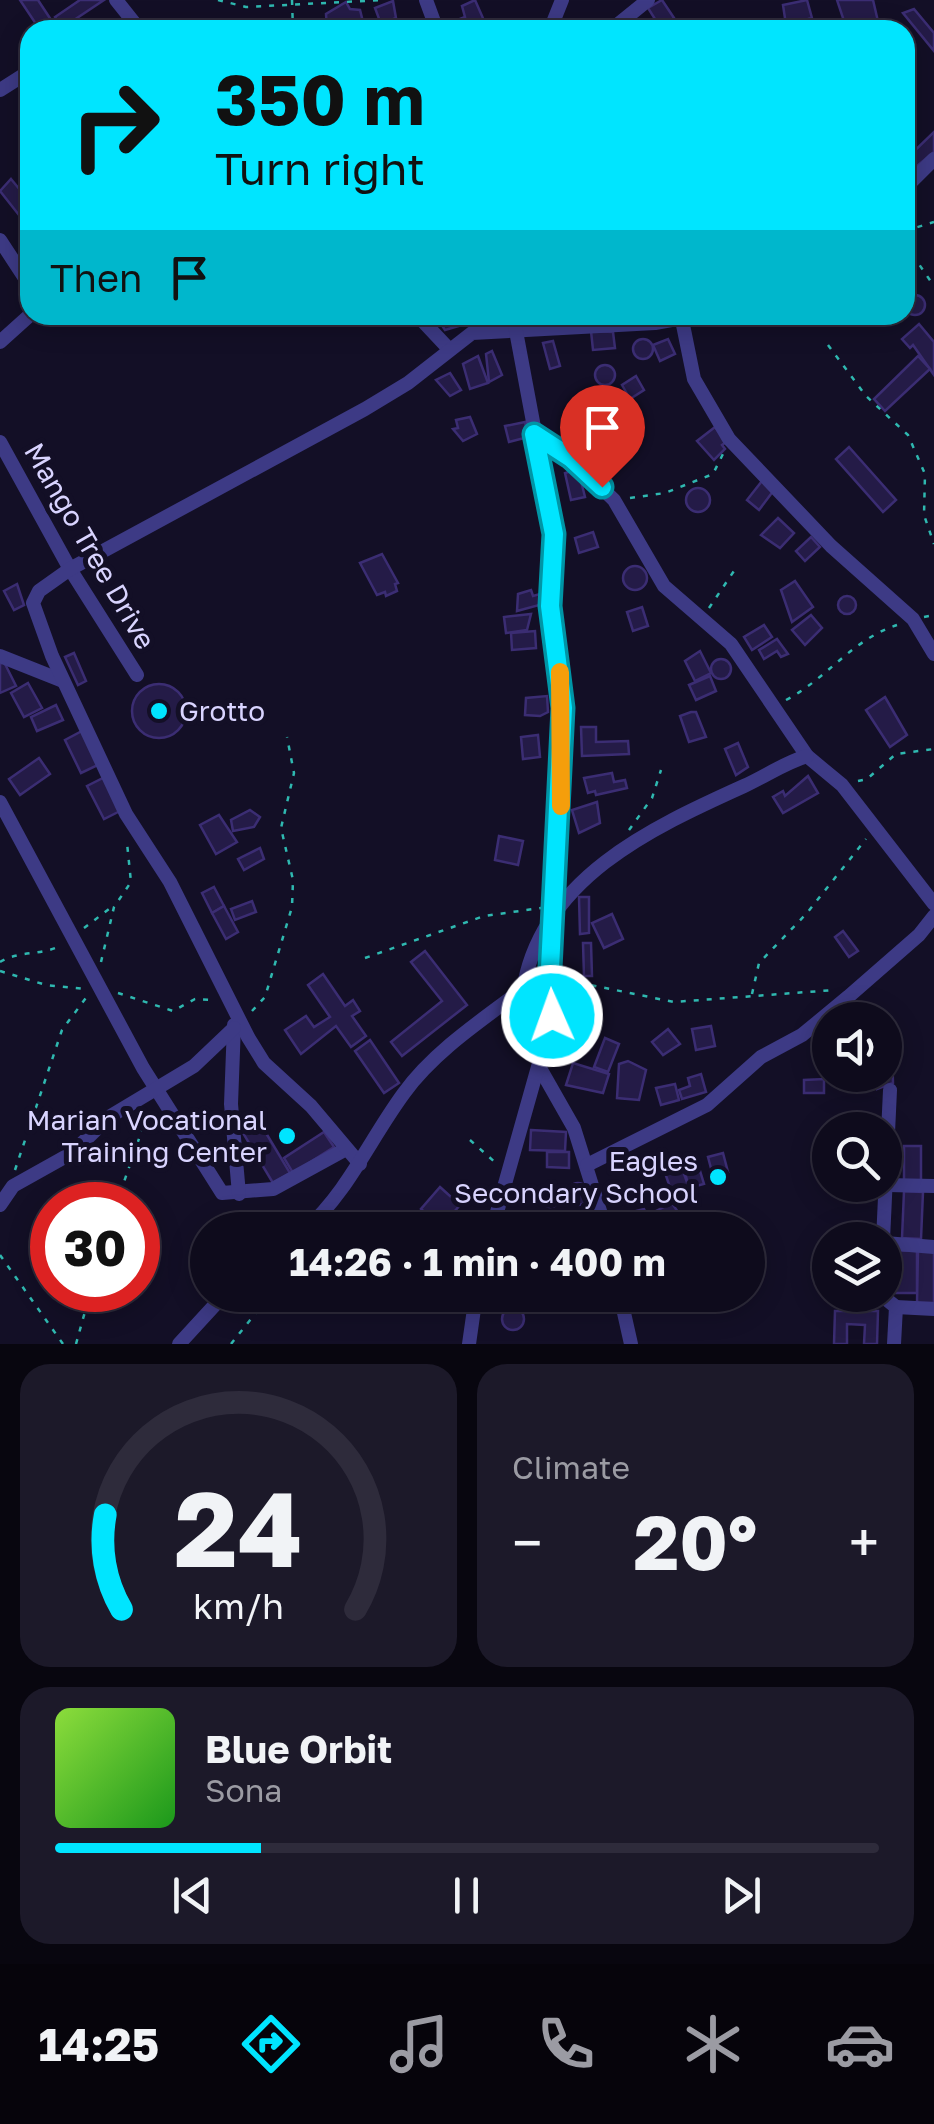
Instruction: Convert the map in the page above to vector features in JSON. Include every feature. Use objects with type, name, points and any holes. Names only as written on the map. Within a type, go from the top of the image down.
[{"type":"street","points":[[116,0],[132,20]]},
{"type":"street","points":[[623,20],[648,0]]},
{"type":"street","points":[[915,178],[934,159]]},
{"type":"street","points":[[0,240],[20,271]]},
{"type":"street","points":[[0,342],[20,324]]},
{"type":"street","points":[[426,325],[448,348]]},
{"type":"street","points":[[360,1164],[311,1106],[264,1063],[235,1016],[170,882],[126,814],[32,603],[39,591],[70,569],[365,409],[408,383],[472,333],[503,325]]},
{"type":"street","points":[[498,1212],[541,1070],[552,1016],[550,972],[563,708],[550,606],[554,534],[516,325]]},
{"type":"street","points":[[683,325],[694,378],[729,438],[831,546],[913,620],[934,654]]},
{"type":"street","points":[[534,434],[580,465],[614,500],[664,586],[731,644],[807,756],[842,785],[934,904]]},
{"type":"street","name":"Mango Tree Drive","points":[[0,442],[70,569],[137,675]]},
{"type":"street","points":[[0,656],[64,682]]},
{"type":"street","points":[[523,991],[532,948],[553,910],[576,885],[643,837],[709,799],[807,756]]},
{"type":"street","points":[[0,802],[154,1092],[221,1192],[239,1194],[274,1189],[321,1159],[346,1149]]},
{"type":"street","points":[[587,1165],[662,1124],[686,1119],[860,986],[919,935],[934,916]]},
{"type":"street","points":[[319,1212],[360,1164],[404,1091],[446,1051],[550,972]]},
{"type":"street","points":[[4,1199],[68,1157],[109,1117],[203,1059],[235,1016]]},
{"type":"street","points":[[235,1016],[232,1104],[239,1194]]},
{"type":"street","points":[[541,1070],[574,1128],[601,1212]]},
{"type":"street","points":[[902,1185],[934,1186]]},
{"type":"street","points":[[902,1244],[934,1247]]},
{"type":"street","points":[[902,1307],[934,1309]]},
{"type":"street","points":[[166,1344],[182,1341],[208,1312]]},
{"type":"street","points":[[469,1344],[474,1312]]},
{"type":"street","points":[[623,1312],[630,1344]]},
{"type":"street","points":[[894,1344],[896,1312]]},
{"type":"path","points":[[218,0],[246,7],[384,0]]},
{"type":"path","points":[[915,258],[934,286]]},
{"type":"path","points":[[828,345],[866,396],[908,435],[925,474],[924,516],[934,544]]},
{"type":"path","points":[[614,500],[665,492],[712,474],[729,438]]},
{"type":"path","points":[[702,618],[730,584],[736,568]]},
{"type":"path","points":[[771,708],[816,684],[864,637],[913,620]]},
{"type":"path","points":[[114,905],[99,984],[172,1011],[198,998],[235,1016],[265,997],[292,906],[293,880],[281,828],[294,774],[288,737]]},
{"type":"path","points":[[842,785],[866,779],[896,754],[934,749]]},
{"type":"path","points":[[627,833],[652,798],[660,770]]},
{"type":"path","points":[[0,962],[23,951],[53,950],[114,905],[131,882],[126,814]]},
{"type":"path","points":[[752,996],[759,963],[807,913],[854,850],[877,830]]},
{"type":"path","points":[[366,958],[484,916],[553,910]]},
{"type":"path","points":[[0,971],[46,985],[91,990],[62,1030],[4,1199]]},
{"type":"path","points":[[550,972],[592,988],[612,986],[674,1002],[860,986]]},
{"type":"path","points":[[124,1182],[154,1092]]},
{"type":"path","points":[[470,1140],[510,1174]]},
{"type":"path","points":[[0,1255],[63,1344]]},
{"type":"path","points":[[76,1344],[84,1312]]},
{"type":"path","points":[[231,1344],[256,1312]]},
{"type":"building","points":[[20,0],[38,0],[51,20],[33,20]]},
{"type":"building","points":[[80,0],[104,0],[74,20],[55,17]]},
{"type":"building","points":[[475,0],[484,20],[460,20],[465,17],[462,6]]},
{"type":"building","points":[[662,0],[674,18],[656,20],[648,8]]},
{"type":"building","points":[[807,0],[812,18],[785,20],[783,5]]},
{"type":"building","points":[[837,0],[873,0],[878,20],[844,20]]},
{"type":"building","points":[[393,1],[396,18],[380,20],[375,8]]},
{"type":"building","points":[[346,2],[350,9],[360,10],[362,20],[326,20],[326,14]]},
{"type":"building","points":[[914,9],[934,33],[934,51],[915,28],[915,20],[909,20],[903,13]]},
{"type":"building","points":[[934,132],[934,152],[915,168],[915,150]]},
{"type":"building","points":[[11,179],[20,190],[20,216],[0,191]]},
{"type":"building","points":[[915,295],[924,301],[924,309],[915,315]]},
{"type":"building","points":[[919,324],[934,342],[934,375],[913,345],[910,348],[902,339]]},
{"type":"building","points":[[591,331],[613,332],[615,348],[593,350]]},
{"type":"building","points":[[639,339],[647,339],[653,349],[647,359],[639,359],[633,353],[633,345]]},
{"type":"building","points":[[668,339],[675,354],[660,361],[653,345]]},
{"type":"building","points":[[553,341],[560,366],[550,369],[543,343]]},
{"type":"building","points":[[492,351],[502,375],[489,382],[486,354]]},
{"type":"building","points":[[478,356],[488,383],[470,389],[463,364]]},
{"type":"building","points":[[918,356],[930,369],[885,411],[874,399]]},
{"type":"building","points":[[605,365],[615,375],[605,385],[595,375]]},
{"type":"building","points":[[450,373],[461,390],[450,396],[436,380]]},
{"type":"building","points":[[636,376],[644,390],[630,399],[622,385]]},
{"type":"building","points":[[599,396],[607,422],[591,430],[581,408]]},
{"type":"building","points":[[470,417],[477,434],[463,441],[453,429],[458,428],[456,420]]},
{"type":"building","points":[[525,422],[528,437],[509,442],[505,426]]},
{"type":"building","points":[[715,427],[726,442],[722,445],[725,449],[714,460],[697,441]]},
{"type":"building","points":[[605,446],[613,449],[613,465],[605,468],[597,465],[594,457],[597,449]]},
{"type":"building","points":[[849,447],[896,500],[883,512],[836,459]]},
{"type":"building","points":[[578,469],[585,497],[571,500],[565,473]]},
{"type":"building","points":[[762,481],[774,490],[759,510],[747,500]]},
{"type":"building","points":[[698,488],[710,500],[698,512],[686,500]]},
{"type":"building","points":[[778,518],[794,533],[780,548],[761,535]]},
{"type":"building","points":[[593,532],[598,547],[579,553],[575,538]]},
{"type":"building","points":[[811,537],[820,547],[805,561],[796,551]]},
{"type":"building","points":[[382,554],[398,583],[397,591],[386,596],[385,592],[377,595],[360,563]]},
{"type":"building","points":[[635,566],[644,569],[644,587],[635,590],[626,587],[623,578],[626,569]]},
{"type":"building","points":[[795,581],[813,607],[792,622],[781,590]]},
{"type":"building","points":[[17,584],[24,605],[14,610],[4,591]]},
{"type":"building","points":[[531,590],[533,596],[540,594],[543,604],[517,611],[518,594]]},
{"type":"building","points":[[847,596],[856,605],[847,614],[838,605]]},
{"type":"building","points":[[642,607],[648,626],[633,631],[627,612]]},
{"type":"building","points":[[531,614],[527,630],[506,633],[504,617]]},
{"type":"building","points":[[811,615],[822,628],[805,645],[792,630]]},
{"type":"building","points":[[764,625],[772,637],[752,650],[744,637]]},
{"type":"building","points":[[535,631],[536,648],[512,650],[511,633]]},
{"type":"building","points":[[777,639],[788,654],[781,657],[777,651],[764,659],[759,650]]},
{"type":"building","points":[[700,651],[711,673],[695,681],[685,661]]},
{"type":"building","points":[[74,653],[86,681],[78,685],[65,657]]},
{"type":"building","points":[[721,659],[731,669],[721,679],[711,669]]},
{"type":"building","points":[[4,662],[16,686],[0,693],[0,664]]},
{"type":"building","points":[[710,676],[716,691],[696,700],[689,685]]},
{"type":"building","points":[[28,683],[42,708],[24,717],[11,693]]},
{"type":"building","name":"Grotto","points":[[159,684],[178,692],[186,711],[178,730],[159,738],[140,730],[132,711],[140,692]]},
{"type":"building","points":[[547,696],[548,712],[525,715],[526,698]]},
{"type":"building","points":[[885,697],[907,735],[890,747],[866,710]]},
{"type":"building","points":[[56,705],[63,720],[37,731],[31,717]]},
{"type":"building","points":[[696,712],[706,737],[689,742],[680,716]]},
{"type":"building","points":[[581,727],[596,727],[596,742],[628,741],[629,754],[582,756]]},
{"type":"building","points":[[82,731],[98,765],[81,773],[65,740]]},
{"type":"building","points":[[538,735],[540,757],[523,759],[521,737]]},
{"type":"building","points":[[738,743],[748,767],[736,775],[725,749]]},
{"type":"building","points":[[39,758],[50,774],[20,795],[9,779]]},
{"type":"building","points":[[612,773],[614,782],[625,780],[627,788],[596,795],[595,791],[588,793],[584,778]]},
{"type":"building","points":[[808,776],[818,793],[783,813],[773,797],[783,791],[785,796]]},
{"type":"building","points":[[105,777],[122,810],[104,819],[87,786]]},
{"type":"building","points":[[597,802],[600,823],[579,833],[572,810]]},
{"type":"building","points":[[250,810],[260,817],[254,827],[233,831],[231,820]]},
{"type":"building","points":[[219,815],[237,842],[216,854],[200,825]]},
{"type":"building","points":[[499,836],[523,841],[518,865],[495,860]]},
{"type":"building","points":[[260,848],[264,859],[244,870],[238,859]]},
{"type":"building","points":[[214,887],[224,906],[212,913],[202,893]]},
{"type":"building","points":[[579,897],[589,897],[589,933],[580,934]]},
{"type":"building","points":[[252,901],[256,912],[235,920],[231,909]]},
{"type":"building","points":[[224,906],[238,932],[226,939],[212,913]]},
{"type":"building","points":[[612,914],[623,939],[604,948],[592,923]]},
{"type":"building","points":[[843,931],[858,951],[849,957],[835,937]]},
{"type":"building","points":[[583,943],[591,943],[592,976],[584,976]]},
{"type":"building","points":[[425,951],[467,1005],[402,1056],[391,1042],[442,1001],[411,962]]},
{"type":"building","points":[[323,974],[345,1006],[353,1000],[360,1011],[352,1016],[366,1036],[351,1047],[336,1026],[301,1054],[285,1030],[306,1016],[314,1027],[330,1017],[308,985]]},
{"type":"building","points":[[711,1026],[715,1046],[696,1050],[692,1029]]},
{"type":"building","points":[[668,1029],[680,1044],[663,1055],[652,1042]]},
{"type":"building","points":[[605,1038],[619,1044],[608,1072],[594,1067]]},
{"type":"building","points":[[370,1040],[399,1083],[384,1093],[355,1051]]},
{"type":"building","points":[[628,1061],[646,1070],[639,1100],[617,1098],[619,1064]]},
{"type":"building","points":[[573,1063],[609,1074],[603,1093],[566,1085]]},
{"type":"building","points":[[701,1074],[706,1092],[682,1099],[679,1090],[690,1086],[688,1078]]},
{"type":"building","points":[[804,1080],[812,1080],[812,1092],[824,1093],[804,1093]]},
{"type":"building","points":[[675,1084],[679,1100],[661,1105],[656,1088]]},
{"type":"building","points":[[257,1118],[290,1173],[273,1183],[240,1128]]},
{"type":"building","points":[[531,1130],[566,1132],[565,1151],[530,1150]]},
{"type":"building","points":[[324,1132],[334,1147],[293,1173],[284,1158]]},
{"type":"building","points":[[904,1146],[921,1146],[921,1183],[904,1182]]},
{"type":"building","points":[[547,1152],[569,1152],[569,1168],[547,1167]]},
{"type":"building","points":[[723,1153],[728,1172],[713,1176],[708,1157]]},
{"type":"building","points":[[697,1161],[704,1184],[689,1188],[683,1165]]},
{"type":"building","points":[[681,1165],[689,1188],[672,1193],[664,1170]]},
{"type":"building","points":[[578,1183],[586,1186],[586,1202],[578,1205],[570,1202],[567,1194],[570,1186]]},
{"type":"building","points":[[546,1185],[554,1185],[561,1196],[554,1207],[546,1207],[539,1200],[539,1192]]},
{"type":"building","points":[[440,1187],[460,1205],[454,1212],[421,1209]]},
{"type":"building","points":[[904,1191],[923,1192],[921,1239],[902,1238]]},
{"type":"building","points":[[672,1203],[678,1212],[654,1212]]},
{"type":"building","points":[[902,1250],[917,1251],[917,1293],[902,1293]]},
{"type":"building","points":[[918,1250],[934,1251],[934,1303],[917,1303]]},
{"type":"building","points":[[504,1312],[523,1315],[521,1327],[505,1327]]},
{"type":"building","points":[[835,1312],[878,1312],[877,1344],[864,1344],[865,1325],[847,1324],[847,1344],[834,1344]]},
{"type":"slow traffic","points":[[560,672],[561,806]]},
{"type":"place","name":"Grotto","points":[[159,711]]},
{"type":"place","name":"Marian Vocational Training Center","points":[[287,1136]]},
{"type":"place","name":"Eagles Secondary School","points":[[718,1177]]},
{"type":"route","points":[[552,1016],[552,908],[562,797],[563,708],[558,642],[550,606],[554,534],[534,434],[571,458],[602,487]]}]
